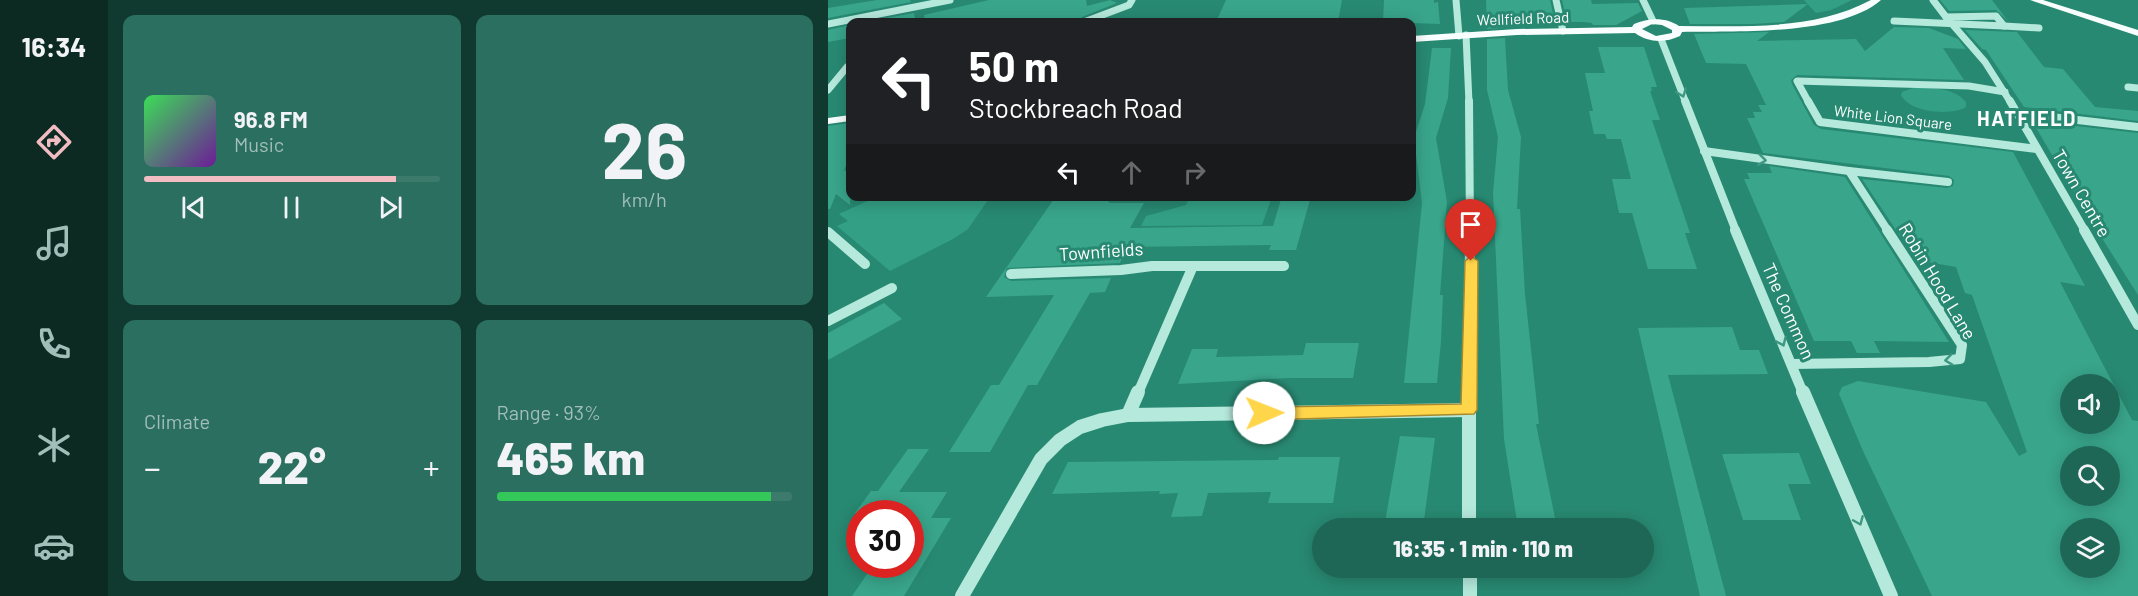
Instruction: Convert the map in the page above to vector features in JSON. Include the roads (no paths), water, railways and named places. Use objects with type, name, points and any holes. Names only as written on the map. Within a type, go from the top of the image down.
[{"type":"main road","points":[[1653,21],[1663,22],[1677,29],[1775,26],[1823,21],[1867,7],[1877,0]]},
{"type":"main road","points":[[2034,0],[2138,33]]},
{"type":"main road","points":[[2058,0],[2138,26]]},
{"type":"main road","name":"Wellfield Road","points":[[1637,30],[1637,26],[1653,21]]},
{"type":"main road","points":[[1661,39],[1677,34],[1677,29]]},
{"type":"main road","name":"Wellfield Road","points":[[1416,39],[1563,31],[1637,30],[1642,35],[1661,39]]},
{"type":"main road","points":[[828,121],[846,119]]},
{"type":"street","points":[[858,18],[950,0]]},
{"type":"street","points":[[1095,18],[1129,5],[1132,0]]},
{"type":"street","points":[[1456,0],[1462,35],[1468,45],[1471,285],[1469,518]]},
{"type":"street","points":[[1556,0],[1563,31]]},
{"type":"street","points":[[1643,0],[1653,21]]},
{"type":"street","name":"Town Centre","points":[[1933,0],[1985,62],[2005,92],[2138,325]]},
{"type":"street","points":[[828,24],[846,20]]},
{"type":"street","points":[[1894,21],[1948,20],[2039,28]]},
{"type":"street","name":"The Common","points":[[1661,39],[1758,288],[1891,596]]},
{"type":"street","points":[[828,90],[846,68]]},
{"type":"street","name":"White Lion Square","points":[[2005,92],[1969,86],[1797,81],[1820,122],[2037,149]]},
{"type":"street","points":[[2128,87],[2138,88]]},
{"type":"street","points":[[2017,113],[2138,127]]},
{"type":"street","points":[[1704,151],[1948,182]]},
{"type":"street","name":"Robin Hood Lane","points":[[1792,364],[1929,362],[1960,359],[1963,352],[1962,345],[1849,171]]},
{"type":"street","points":[[828,232],[865,264]]},
{"type":"street","points":[[1128,415],[1193,266]]},
{"type":"street","name":"Townfields","points":[[1011,274],[1193,266],[1284,266]]},
{"type":"street","points":[[828,321],[892,288]]},
{"type":"street","points":[[962,596],[1041,459],[1057,440],[1079,426],[1103,418],[1128,415],[1469,410]]},
{"type":"street","points":[[1470,578],[1470,596]]},
{"type":"district","name":"HATFIELD","points":[[2027,118]]}]
